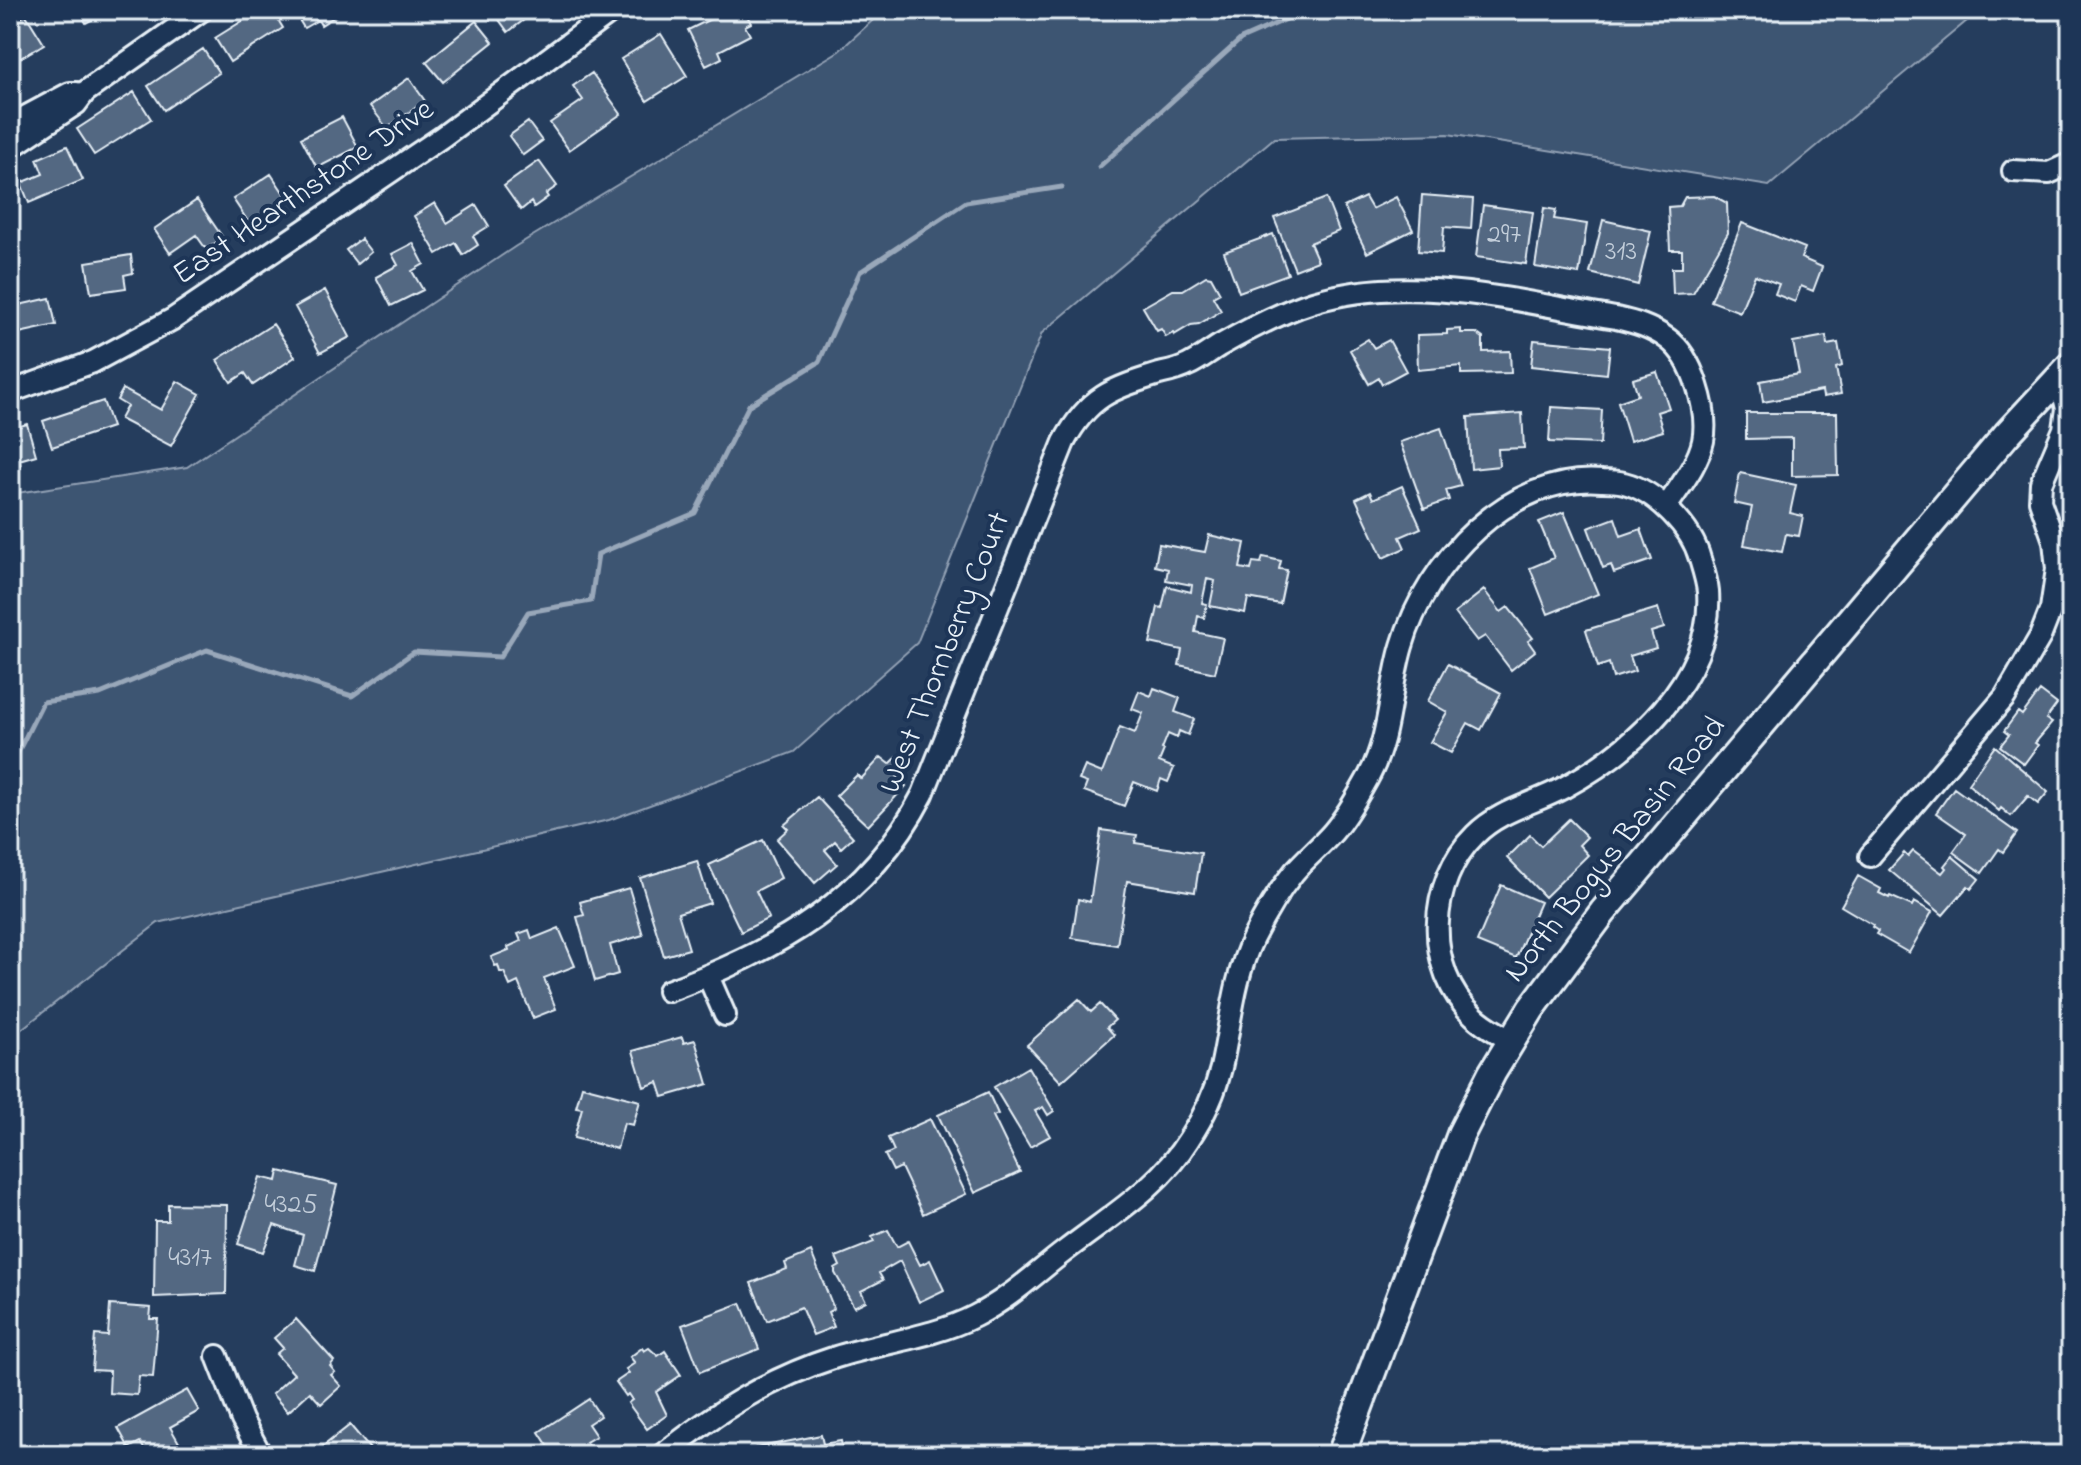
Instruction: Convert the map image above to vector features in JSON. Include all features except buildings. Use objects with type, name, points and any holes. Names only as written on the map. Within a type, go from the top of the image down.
[{"type":"street","points":[[10,148],[76,104],[85,92],[202,10]]},
{"type":"street","name":"East Hearthstone Drive","points":[[10,392],[93,362],[173,319],[442,137],[614,10]]},
{"type":"street","points":[[10,125],[70,93],[85,92]]},
{"type":"street","points":[[2013,171],[2049,173],[2071,163]]},
{"type":"street","name":"West Thornberry Court","points":[[668,991],[708,976],[796,933],[833,906],[900,834],[923,794],[1064,442],[1074,423],[1092,403],[1114,388],[1187,366],[1271,319],[1314,302],[1362,292],[1411,289],[1470,294],[1641,324],[1670,340],[1692,373],[1702,400],[1705,420],[1703,443],[1693,466],[1667,506]]},
{"type":"street","points":[[1870,856],[2005,697],[2040,637],[2051,609],[2057,569],[2054,541],[2040,501],[2041,483],[2064,429],[2067,409],[2065,370]]},
{"type":"street","name":"North Bogus Basin Road","points":[[1341,1455],[1461,1134],[1531,1009],[1603,912],[2007,434],[2065,370]]},
{"type":"street","points":[[662,1455],[734,1402],[792,1372],[973,1318],[1016,1292],[1158,1179],[1188,1142],[1210,1101],[1220,1071],[1240,967],[1255,934],[1293,873],[1335,830],[1371,773],[1386,732],[1402,646],[1417,609],[1441,567],[1480,527],[1512,503],[1545,486],[1581,479],[1626,483],[1667,506],[1697,547],[1708,589],[1706,623],[1690,668],[1653,722],[1607,763],[1556,792],[1505,812],[1473,836],[1445,877],[1437,915],[1440,952],[1451,984],[1471,1015],[1511,1041]]},
{"type":"street","points":[[708,976],[725,1015]]},
{"type":"street","points":[[217,1356],[242,1420],[261,1455]]},
{"type":"shaded area","points":[[884,10],[1980,10],[1769,186],[1448,134],[1274,138],[1042,333],[917,643],[794,752],[609,820],[158,923],[10,1038],[10,494],[187,467],[516,246],[839,51]]},
{"type":"waterway","points":[[1099,167],[1241,39],[1307,10]]},
{"type":"waterway","points":[[10,759],[16,756],[43,702],[100,694],[207,650],[352,696],[414,652],[500,657],[528,612],[591,601],[598,554],[695,513],[749,405],[819,362],[860,272],[966,202],[1062,187]]}]
